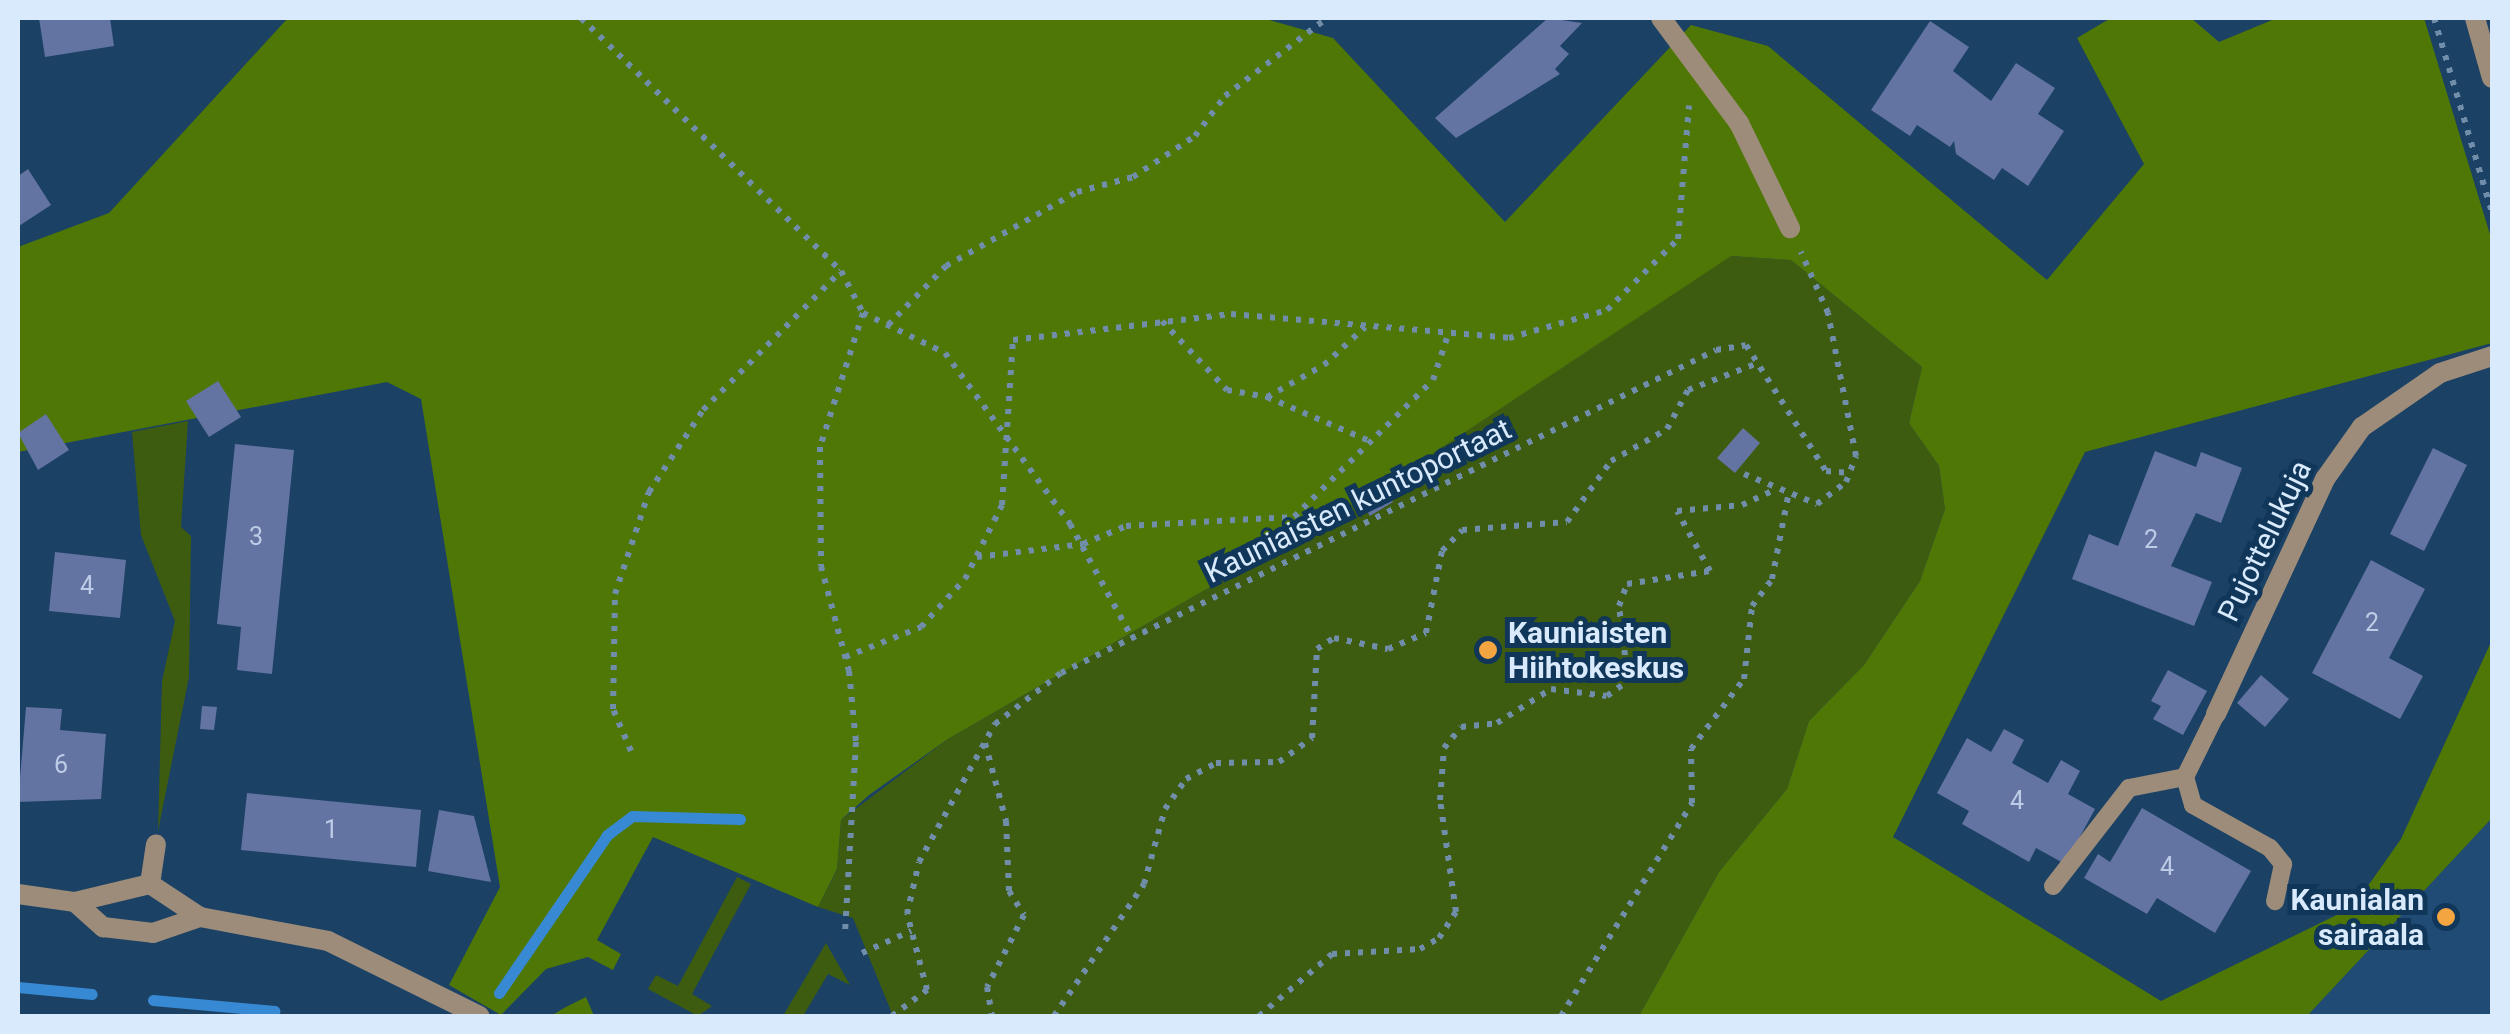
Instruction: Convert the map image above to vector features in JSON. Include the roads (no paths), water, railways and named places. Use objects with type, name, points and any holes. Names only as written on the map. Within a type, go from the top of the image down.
[{"type":"street","points":[[1662,18],[1710,82],[1790,228]]},
{"type":"street","points":[[2474,18],[2492,78]]},
{"type":"street","name":"Pujottelukuja","points":[[2216,714],[2325,479],[2362,427],[2440,372],[2492,356]]},
{"type":"street","points":[[150,884],[156,844]]},
{"type":"street","points":[[18,894],[75,902],[150,884],[200,917],[328,941],[480,1016]]},
{"type":"street","points":[[75,902],[103,927],[153,933],[200,917]]},
{"type":"lane","points":[[2216,714],[2185,776],[2192,805],[2284,864],[2275,901]]},
{"type":"lane","points":[[2053,886],[2129,788],[2185,776]]},
{"type":"waterway","points":[[499,993],[607,835],[632,816],[740,819]]},
{"type":"waterway","points":[[18,987],[92,994]]},
{"type":"waterway","points":[[153,1000],[275,1011]]},
{"type":"place","name":"Kauniaisten Hiihtokeskus","points":[[1488,650]]},
{"type":"place","name":"Kaunialan sairaala","points":[[2446,917]]}]
